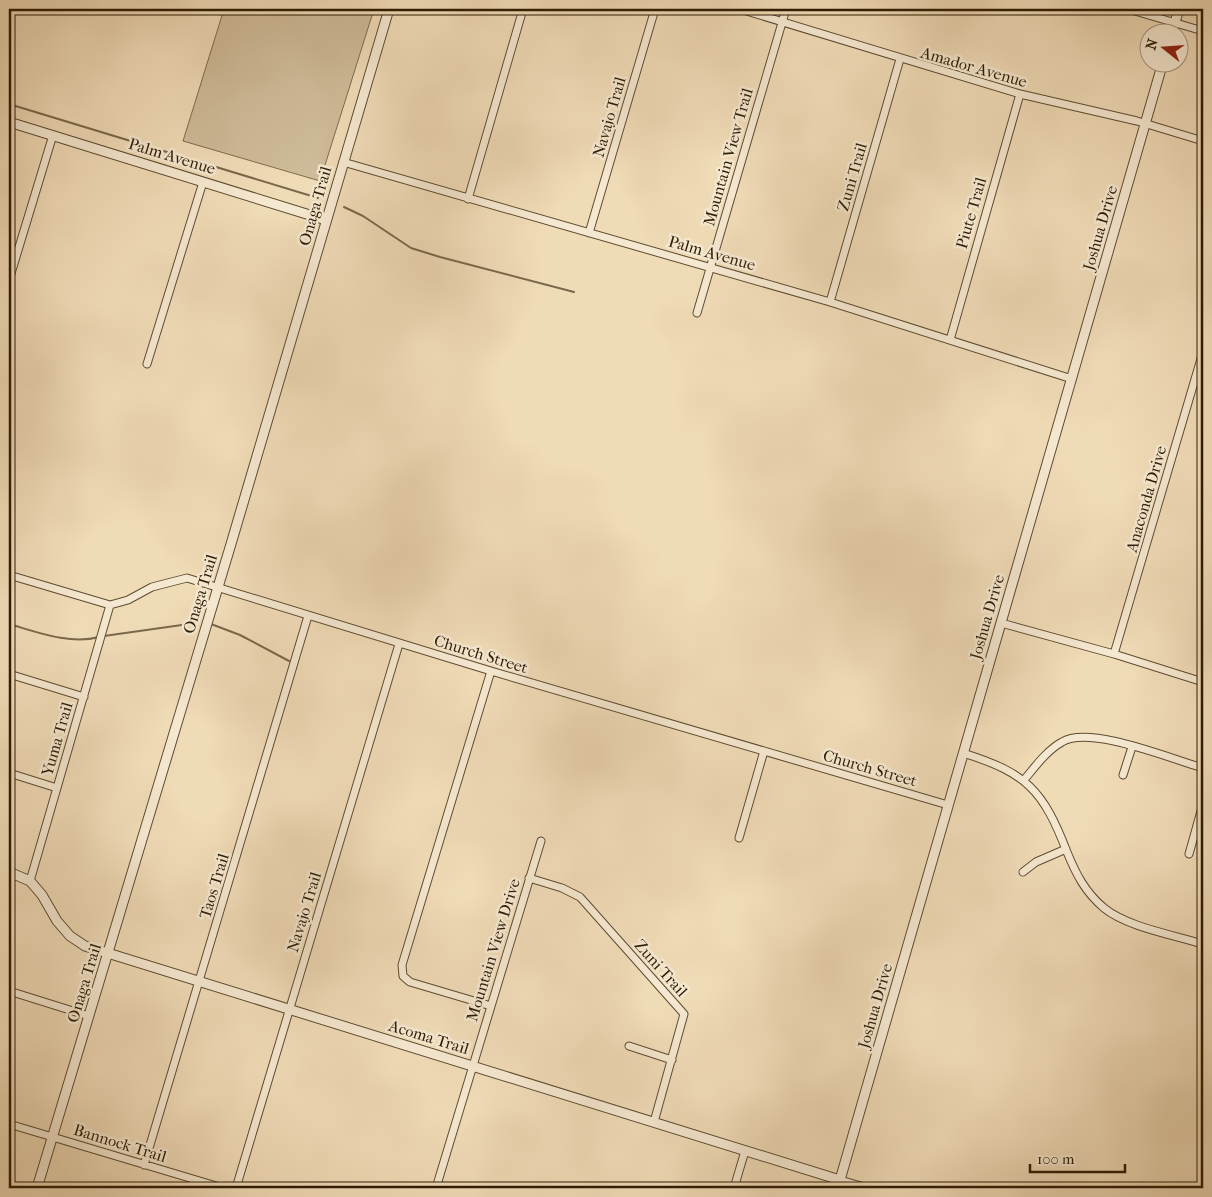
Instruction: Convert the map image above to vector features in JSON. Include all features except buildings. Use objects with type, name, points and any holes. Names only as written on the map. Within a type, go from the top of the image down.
[{"type":"street","name":"Onaga Trail","points":[[37,1188],[389,9]]},
{"type":"street","points":[[468,198],[523,9]]},
{"type":"street","name":"Navajo Trail","points":[[590,233],[655,9]]},
{"type":"street","name":"Amador Avenue","points":[[740,9],[1020,94],[1146,123],[1203,141]]},
{"type":"street","name":"Mountain View Trail","points":[[697,313],[786,9]]},
{"type":"street","points":[[1128,9],[1172,22]]},
{"type":"street","points":[[1175,22],[1179,9]]},
{"type":"street","points":[[1190,28],[1203,32]]},
{"type":"street","name":"Zuni Trail","points":[[830,302],[900,59]]},
{"type":"street","name":"Joshua Drive","points":[[840,1180],[1160,72]]},
{"type":"street","name":"Piute Trail","points":[[950,340],[1020,94]]},
{"type":"street","name":"Palm Avenue","points":[[9,122],[326,220]]},
{"type":"street","points":[[9,280],[53,135]]},
{"type":"street","name":"Palm Avenue","points":[[343,162],[830,302],[1072,379]]},
{"type":"street","points":[[147,364],[203,182]]},
{"type":"street","name":"Anaconda Drive","points":[[1114,654],[1203,352]]},
{"type":"street","points":[[9,575],[110,605]]},
{"type":"street","name":"Church Street","points":[[110,605],[128,600],[152,587],[187,578],[491,672],[948,806]]},
{"type":"street","name":"Yuma Trail","points":[[30,882],[110,605]]},
{"type":"street","name":"Taos Trail","points":[[144,1164],[308,616]]},
{"type":"street","points":[[1001,623],[1114,654],[1203,682]]},
{"type":"street","name":"Navajo Trail","points":[[236,1188],[398,644]]},
{"type":"street","points":[[491,672],[402,966],[403,976],[410,982],[491,1006]]},
{"type":"street","points":[[9,674],[84,697]]},
{"type":"street","points":[[1024,780],[1048,753],[1062,741],[1078,736],[1099,737],[1203,768]]},
{"type":"street","points":[[1123,775],[1132,747]]},
{"type":"street","points":[[739,838],[764,751]]},
{"type":"street","points":[[963,753],[1004,768],[1024,780],[1040,795],[1050,811],[1078,879],[1090,896],[1105,910],[1125,920],[1203,944]]},
{"type":"street","points":[[9,773],[57,788]]},
{"type":"street","points":[[1189,854],[1203,804]]},
{"type":"street","name":"Mountain View Drive","points":[[472,1066],[541,841]]},
{"type":"street","points":[[1023,872],[1036,862],[1066,849]]},
{"type":"street","name":"Acoma Trail","points":[[9,872],[30,882],[70,936],[85,946],[868,1188]]},
{"type":"street","name":"Zuni Trail","points":[[529,878],[562,888],[580,897],[684,1014],[654,1122]]},
{"type":"street","points":[[9,991],[89,1016]]},
{"type":"street","points":[[629,1046],[672,1060]]},
{"type":"street","points":[[436,1188],[472,1066]]},
{"type":"street","name":"Bannock Trail","points":[[9,1124],[223,1188]]},
{"type":"street","points":[[734,1188],[746,1151]]},
{"type":"shaded area","points":[[224,9],[374,9],[320,181],[183,141]]},
{"type":"waterway","points":[[9,104],[318,198]]},
{"type":"waterway","points":[[344,207],[363,216],[411,248],[574,292]]},
{"type":"waterway","points":[[104,636],[196,623]]},
{"type":"waterway","points":[[9,624],[65,639],[99,637]]},
{"type":"waterway","points":[[211,624],[240,635],[289,661]]}]
